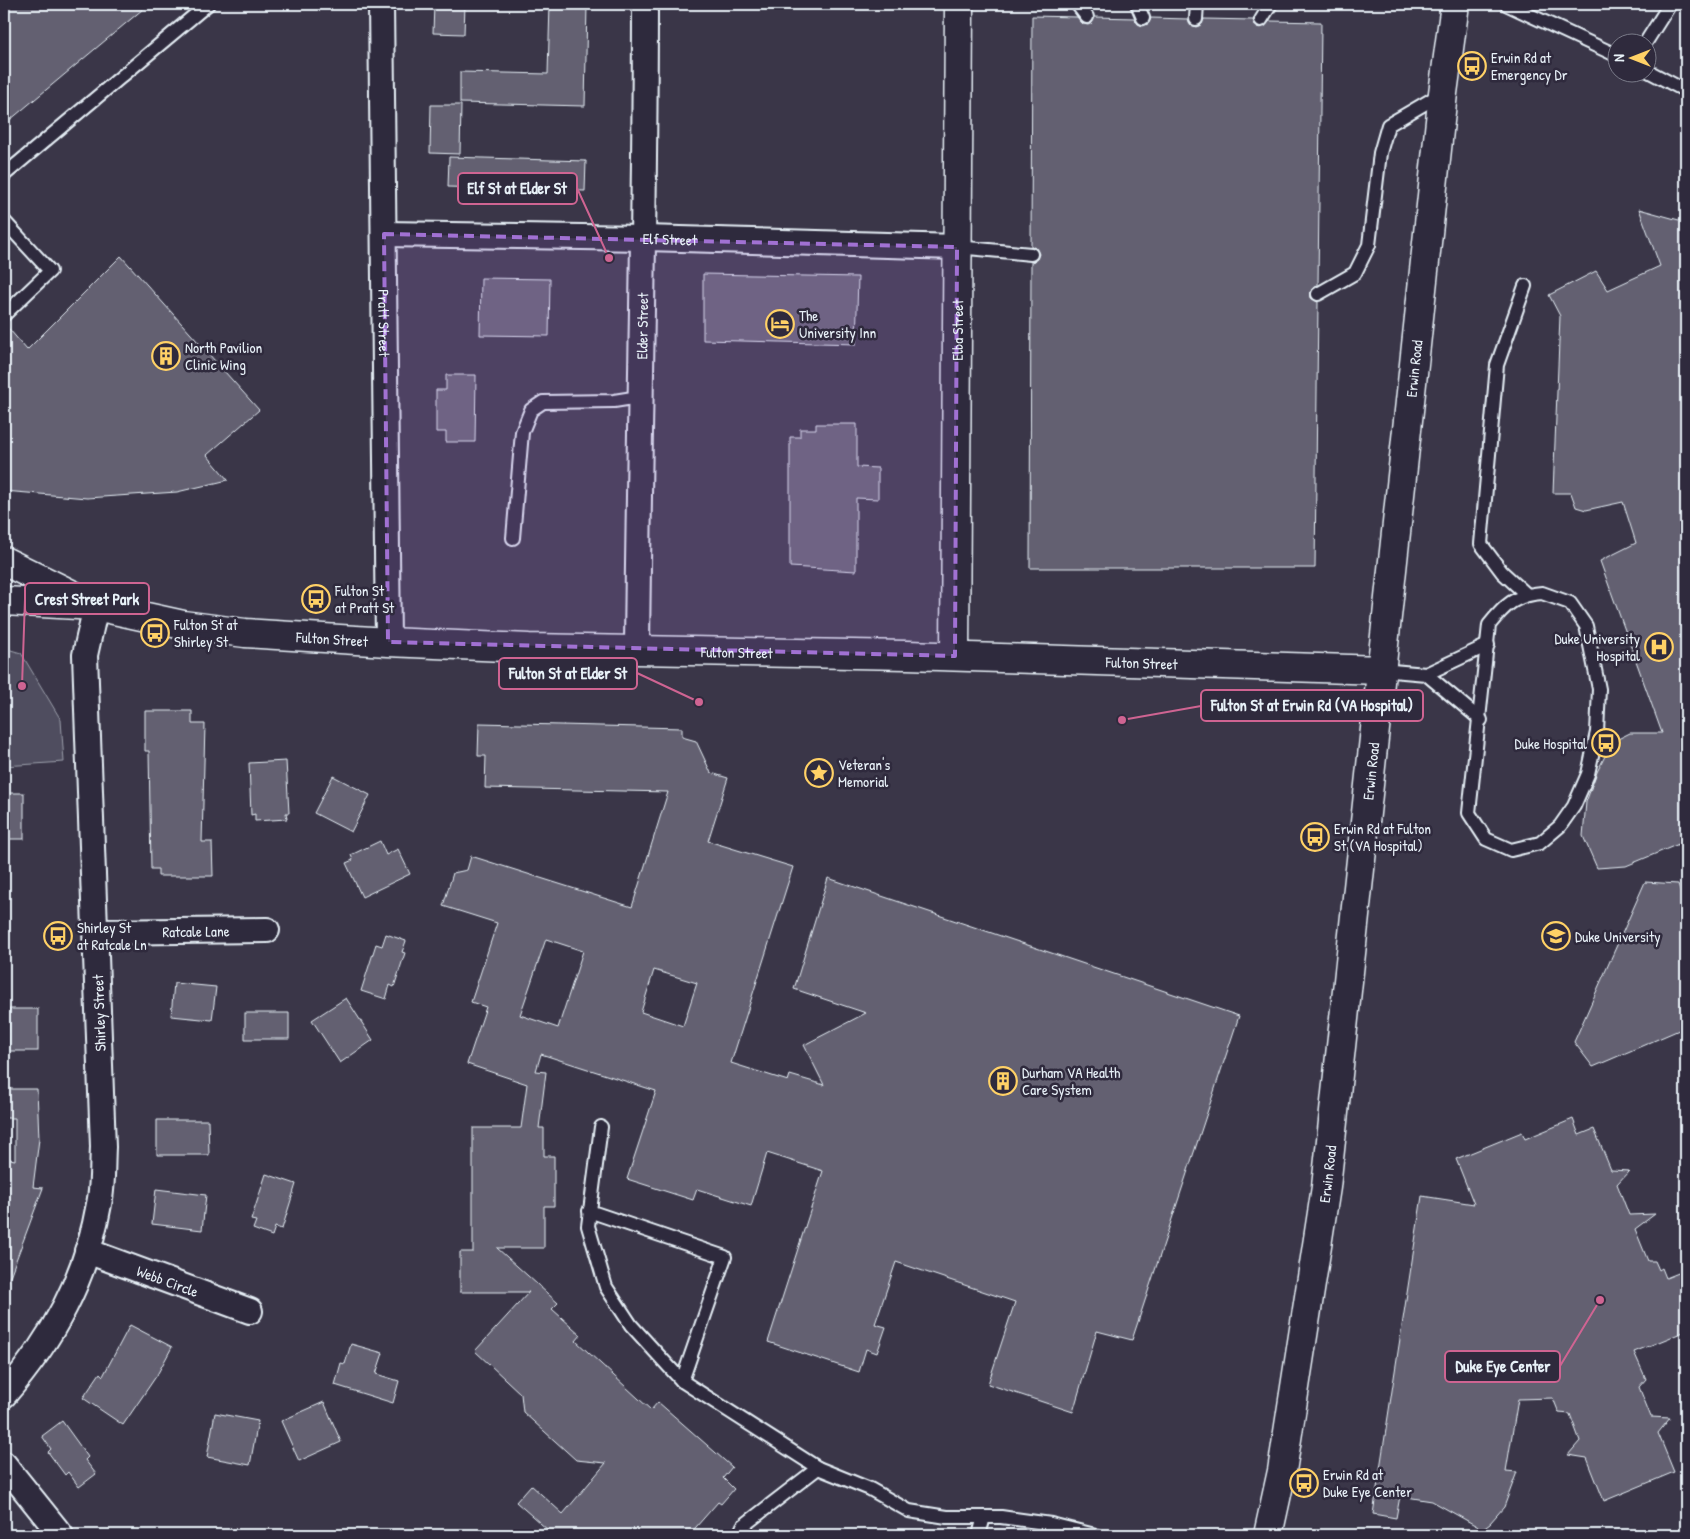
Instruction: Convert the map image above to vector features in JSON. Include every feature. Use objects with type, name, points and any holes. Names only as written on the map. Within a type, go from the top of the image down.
[{"type":"main road","name":"Elba Street","points":[[955,656],[959,4]]},
{"type":"main road","name":"Erwin Road","points":[[1268,1535],[1282,1471],[1324,1205],[1443,93],[1455,4]]},
{"type":"main road","name":"Fulton Street","points":[[4,561],[96,606]]},
{"type":"main road","name":"Fulton Street","points":[[4,601],[96,606],[199,628],[388,642],[529,648],[955,656],[1381,670]]},
{"type":"street","name":"Pratt Street","points":[[382,4],[388,642]]},
{"type":"street","name":"Elder Street","points":[[637,650],[639,397],[645,238],[646,4]]},
{"type":"street","name":"Elf Street","points":[[384,234],[957,246]]},
{"type":"street","name":"Shirley Street","points":[[4,1396],[43,1347],[76,1286],[100,1203],[103,1147],[85,655],[96,606]]},
{"type":"street","name":"Ratcale Lane","points":[[96,932],[267,930]]},
{"type":"street","name":"Webb Circle","points":[[87,1251],[250,1310]]},
{"type":"street","points":[[4,1464],[61,1535]]},
{"type":"lane","points":[[4,175],[208,4]]},
{"type":"lane","points":[[1077,4],[1087,17]]},
{"type":"lane","points":[[1137,4],[1143,18]]},
{"type":"lane","points":[[1196,4],[1196,19]]},
{"type":"lane","points":[[1261,20],[1271,4]]},
{"type":"lane","points":[[1506,4],[1608,51]]},
{"type":"lane","points":[[1652,32],[1670,4]]},
{"type":"lane","points":[[1658,76],[1686,91]]},
{"type":"lane","points":[[1318,294],[1355,273],[1369,245],[1380,153],[1388,125],[1443,93]]},
{"type":"lane","points":[[4,221],[50,271],[4,315]]},
{"type":"lane","points":[[957,246],[1031,254]]},
{"type":"lane","points":[[1525,286],[1497,365],[1481,544],[1502,572],[1526,594]]},
{"type":"lane","points":[[513,538],[522,432],[531,410],[543,402],[614,401],[639,397]]},
{"type":"lane","points":[[1542,593],[1570,603],[1586,626],[1599,689],[1597,732],[1588,774],[1574,806],[1560,826],[1540,843],[1511,850],[1486,839],[1469,813],[1481,720],[1489,625],[1504,606],[1526,594],[1542,593]]},
{"type":"lane","points":[[1381,670],[1426,674],[1488,645]]},
{"type":"lane","points":[[1426,674],[1481,720]]},
{"type":"lane","points":[[601,1127],[588,1226],[606,1286],[631,1325],[682,1381],[818,1468],[870,1489],[909,1511],[947,1517],[1001,1517],[1050,1524],[1095,1535]]},
{"type":"lane","points":[[589,1211],[726,1257],[682,1381]]},
{"type":"lane","points":[[739,1535],[743,1526],[818,1468]]},
{"type":"lane","points":[[979,1535],[984,1517]]},
{"type":"highlighted area","points":[[384,234],[957,247],[955,656],[388,642]]},
{"type":"shaded area","points":[[4,648],[21,653],[61,720],[64,762],[4,766]]},
{"type":"building","points":[[4,4],[149,4],[4,125]]},
{"type":"building","points":[[434,4],[465,4],[464,34],[433,33]]},
{"type":"building","points":[[550,4],[587,4],[585,106],[460,103],[460,72],[548,74]]},
{"type":"building","points":[[1032,16],[1077,17],[1083,24],[1088,25],[1092,23],[1095,17],[1134,18],[1138,24],[1143,26],[1149,23],[1151,18],[1188,19],[1191,25],[1196,27],[1202,24],[1204,19],[1253,20],[1256,27],[1261,28],[1270,21],[1321,22],[1318,285],[1310,293],[1311,298],[1318,302],[1315,568],[1030,568],[1031,262],[1037,259],[1039,254],[1036,248],[1031,246]]},
{"type":"building","points":[[431,105],[461,105],[460,154],[430,153]]},
{"type":"building","points":[[449,157],[586,161],[585,191],[448,187]]},
{"type":"building","points":[[1639,209],[1686,222],[1686,841],[1626,866],[1597,868],[1583,836],[1586,802],[1597,772],[1612,742],[1630,733],[1662,733],[1600,561],[1636,543],[1623,502],[1586,510],[1576,507],[1571,493],[1553,493],[1560,316],[1549,295],[1596,271],[1608,290],[1660,266]]},
{"type":"building","points":[[121,256],[259,410],[207,455],[228,480],[177,492],[87,498],[4,491],[4,323],[27,350]]},
{"type":"building","name":"The University Inn","points":[[703,274],[858,277],[856,344],[703,340]]},
{"type":"building","points":[[481,278],[550,279],[549,336],[480,335]]},
{"type":"building","points":[[446,375],[476,375],[475,442],[446,442],[446,432],[436,432],[436,390],[446,390]]},
{"type":"building","points":[[816,424],[857,424],[857,467],[878,468],[878,499],[856,498],[856,571],[790,567],[790,437],[800,437],[800,429],[816,429]]},
{"type":"building","points":[[145,711],[192,711],[192,724],[205,724],[202,842],[212,842],[213,876],[158,876],[158,869],[151,869],[149,751],[145,751]]},
{"type":"building","name":"Durham VA Health Care System","points":[[479,723],[682,728],[682,737],[696,741],[711,773],[728,778],[708,841],[793,867],[731,1063],[788,1081],[790,1075],[824,1085],[804,1045],[866,1013],[794,989],[828,878],[1239,1016],[1132,1340],[1097,1331],[1073,1412],[988,1384],[1015,1302],[896,1262],[875,1324],[886,1327],[877,1353],[866,1349],[859,1372],[768,1342],[823,1171],[767,1153],[751,1206],[697,1189],[693,1200],[627,1179],[656,1091],[541,1054],[536,1071],[546,1072],[539,1128],[544,1128],[544,1156],[554,1156],[554,1206],[544,1206],[544,1248],[497,1248],[558,1303],[552,1309],[581,1335],[576,1341],[651,1410],[658,1402],[732,1467],[723,1478],[734,1489],[721,1504],[718,1502],[689,1535],[544,1535],[548,1530],[516,1502],[531,1485],[563,1514],[606,1463],[576,1460],[523,1412],[521,1394],[475,1351],[529,1292],[460,1292],[460,1252],[473,1252],[473,1128],[521,1128],[527,1084],[467,1064],[486,1007],[471,1002],[497,923],[443,906],[453,873],[467,870],[471,856],[632,907],[668,792],[485,788],[486,756],[478,756]],"holes":[[[546,939],[583,951],[558,1028],[520,1015]],[[654,970],[697,983],[683,1026],[641,1012]]]},
{"type":"building","points":[[286,761],[289,813],[286,813],[287,819],[255,821],[255,814],[251,815],[249,763]]},
{"type":"building","points":[[333,776],[370,795],[351,832],[314,813]]},
{"type":"building","points":[[4,793],[24,793],[24,839],[4,839]]},
{"type":"building","points":[[380,841],[386,855],[398,849],[410,874],[362,897],[346,863],[353,860],[351,855]]},
{"type":"building","points":[[1645,882],[1678,884],[1686,907],[1686,1027],[1593,1067],[1574,1042]]},
{"type":"building","points":[[386,934],[406,941],[402,952],[405,953],[394,987],[390,985],[386,999],[361,991],[376,944],[382,946]]},
{"type":"building","points":[[174,983],[216,987],[212,1020],[171,1016]]},
{"type":"building","points":[[346,998],[373,1040],[340,1063],[312,1020]]},
{"type":"building","points":[[9,1009],[38,1009],[38,1051],[9,1051]]},
{"type":"building","points":[[245,1013],[289,1013],[289,1039],[245,1039]]},
{"type":"building","points":[[4,1089],[37,1089],[39,1139],[33,1187],[43,1188],[6,1287],[4,1286],[4,1158],[15,1160],[15,1118],[4,1118]]},
{"type":"building","points":[[1573,1119],[1579,1135],[1594,1129],[1611,1170],[1629,1171],[1617,1184],[1629,1215],[1655,1214],[1635,1229],[1648,1261],[1655,1261],[1659,1270],[1662,1268],[1666,1278],[1686,1270],[1686,1331],[1634,1352],[1646,1379],[1639,1387],[1651,1417],[1670,1418],[1658,1433],[1674,1472],[1604,1501],[1587,1458],[1568,1455],[1580,1441],[1570,1414],[1559,1413],[1553,1398],[1518,1399],[1506,1471],[1517,1472],[1504,1507],[1490,1523],[1482,1529],[1432,1501],[1400,1496],[1396,1518],[1373,1514],[1422,1196],[1474,1204],[1456,1159],[1522,1132],[1525,1139]]},
{"type":"building","points":[[157,1120],[208,1120],[209,1155],[157,1155]]},
{"type":"building","points":[[266,1174],[296,1184],[282,1229],[275,1227],[272,1236],[253,1229],[256,1221],[251,1220]]},
{"type":"building","points":[[156,1189],[206,1195],[202,1230],[152,1224]]},
{"type":"building","points":[[130,1325],[172,1347],[157,1375],[123,1425],[83,1398],[100,1373],[103,1376]]},
{"type":"building","points":[[351,1344],[383,1353],[376,1374],[399,1381],[393,1403],[335,1385],[341,1363],[345,1364]]},
{"type":"building","points":[[324,1402],[341,1442],[299,1461],[281,1421]]},
{"type":"building","points":[[215,1413],[258,1421],[250,1465],[207,1457]]},
{"type":"building","points":[[62,1421],[88,1457],[85,1460],[96,1474],[79,1487],[68,1472],[65,1475],[48,1452],[51,1449],[42,1436]]},
{"type":"place","name":"Erwin Rd at Emergency Dr","points":[[1472,66]]},
{"type":"place","name":"Elf St at Elder St","points":[[609,258]]},
{"type":"place","name":"The University Inn","points":[[780,324]]},
{"type":"place","name":"North Pavilion Clinic Wing","points":[[166,356]]},
{"type":"place","name":"Fulton St at Pratt St","points":[[316,599]]},
{"type":"place","name":"Fulton St at Shirley St","points":[[155,633]]},
{"type":"place","name":"Duke University Hospital","points":[[1659,647]]},
{"type":"place","name":"Crest Street Park","points":[[22,686]]},
{"type":"place","name":"Fulton St at Elder St","points":[[699,702]]},
{"type":"place","name":"Fulton St at Erwin Rd (VA Hospital)","points":[[1122,720]]},
{"type":"place","name":"Duke Hospital","points":[[1606,743]]},
{"type":"place","name":"Veteran's Memorial","points":[[819,773]]},
{"type":"place","name":"Erwin Rd at Fulton St (VA Hospital)","points":[[1315,837]]},
{"type":"place","name":"Shirley St at Ratcale Ln","points":[[58,936]]},
{"type":"place","name":"Duke University","points":[[1556,936]]},
{"type":"place","name":"Durham VA Health Care System","points":[[1003,1081]]},
{"type":"place","name":"Duke Eye Center","points":[[1600,1300]]},
{"type":"place","name":"Erwin Rd at Duke Eye Center","points":[[1304,1483]]}]
